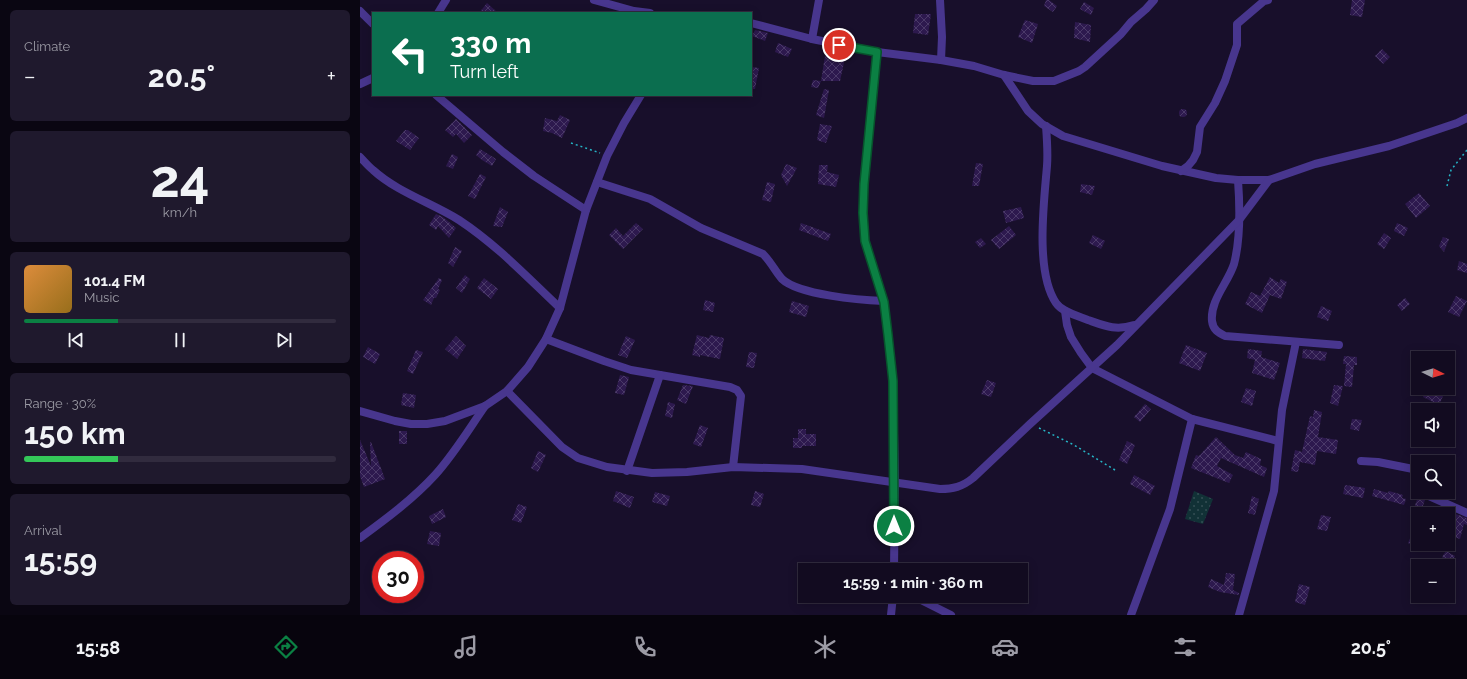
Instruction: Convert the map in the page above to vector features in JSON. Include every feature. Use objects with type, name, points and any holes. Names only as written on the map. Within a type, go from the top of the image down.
[{"type":"street","points":[[439,12],[446,0]]},
{"type":"street","points":[[594,0],[642,12]]},
{"type":"street","points":[[812,39],[819,0]]},
{"type":"street","points":[[940,0],[942,38],[941,60]]},
{"type":"street","points":[[752,23],[812,39],[877,52],[941,60],[974,66],[1004,75],[1046,82],[1054,81],[1079,71],[1100,54],[1154,0]]},
{"type":"street","points":[[1181,171],[1193,160],[1196,152],[1200,127],[1215,103],[1225,81],[1237,45],[1237,24],[1264,1],[1268,0]]},
{"type":"street","points":[[360,11],[372,23]]},
{"type":"street","points":[[877,52],[864,184],[863,213],[865,241],[884,302],[893,381],[895,483],[894,563]]},
{"type":"street","points":[[1004,75],[1028,111],[1046,126],[1063,136],[1181,171],[1216,178],[1269,180],[1315,164],[1389,146],[1457,123],[1467,118]]},
{"type":"street","points":[[360,84],[372,78]]},
{"type":"street","points":[[437,96],[503,152],[534,176],[586,210]]},
{"type":"street","points":[[360,411],[395,421],[411,424],[427,424],[445,421],[485,406],[507,391],[528,367],[546,339],[560,308],[586,210],[607,156],[640,96]]},
{"type":"street","points":[[1046,126],[1047,164],[1043,208],[1043,241],[1045,271],[1050,292],[1056,304],[1066,311],[1114,328],[1124,329],[1137,324]]},
{"type":"street","points":[[360,157],[373,170],[393,184],[459,220],[479,234],[506,257],[560,308]]},
{"type":"street","points":[[1238,180],[1239,220],[1234,264],[1213,309],[1212,322],[1216,332],[1225,336],[1339,345]]},
{"type":"street","points":[[507,391],[562,447],[578,458],[607,467],[627,471],[652,473],[687,472],[733,467],[802,469],[940,488],[951,489],[964,486],[1092,368],[1137,324],[1239,220],[1269,180]]},
{"type":"street","points":[[597,182],[650,199],[701,228],[754,249],[763,254],[782,279],[791,285],[814,292],[850,299],[884,302]]},
{"type":"street","points":[[1066,311],[1067,326],[1071,337],[1092,368],[1192,419],[1278,441]]},
{"type":"street","points":[[546,339],[611,364],[631,370],[730,387],[737,390],[741,396],[741,407],[733,467]]},
{"type":"street","points":[[1239,615],[1274,491],[1282,410],[1296,342]]},
{"type":"street","points":[[627,471],[660,376]]},
{"type":"street","points":[[360,538],[390,516],[435,475],[455,450],[485,406]]},
{"type":"street","points":[[1131,615],[1170,509],[1192,419]]},
{"type":"street","points":[[1361,461],[1378,462],[1411,469]]},
{"type":"street","points":[[1436,499],[1467,513]]},
{"type":"street","points":[[891,615],[892,603]]},
{"type":"street","points":[[927,603],[951,615]]},
{"type":"path","points":[[571,143],[607,156]]},
{"type":"path","points":[[1447,186],[1451,170],[1467,150]]},
{"type":"path","points":[[1030,424],[1074,445],[1115,470]]},
{"type":"green space","points":[[1194,491],[1213,499],[1203,524],[1185,519]]},
{"type":"building","points":[[1046,0],[1049,0],[1057,6],[1053,12],[1044,6]]},
{"type":"building","points":[[1352,0],[1365,0],[1362,17],[1350,15]]},
{"type":"building","points":[[1084,2],[1094,8],[1091,15],[1080,9]]},
{"type":"building","points":[[487,3],[497,12],[480,12]]},
{"type":"building","points":[[915,14],[931,14],[928,35],[913,33]]},
{"type":"building","points":[[1025,20],[1038,24],[1032,43],[1018,37]]},
{"type":"building","points":[[1075,22],[1091,25],[1090,42],[1074,38]]},
{"type":"building","points":[[755,30],[768,33],[765,41],[752,36]]},
{"type":"building","points":[[778,43],[792,49],[788,57],[775,52]]},
{"type":"building","points":[[1382,49],[1390,57],[1383,64],[1375,56]]},
{"type":"building","points":[[825,56],[845,58],[840,81],[821,81]]},
{"type":"building","points":[[752,67],[759,68],[755,89],[752,89]]},
{"type":"building","points":[[813,80],[821,81],[818,88],[811,87]]},
{"type":"building","points":[[824,89],[829,90],[824,118],[816,115]]},
{"type":"building","points":[[1183,109],[1186,110],[1186,116],[1183,117],[1180,116],[1179,113],[1180,110]]},
{"type":"building","points":[[560,115],[570,120],[562,138],[552,133],[543,131],[545,118],[557,121]]},
{"type":"building","points":[[456,119],[472,135],[464,143],[456,134],[453,137],[445,130]]},
{"type":"building","points":[[820,124],[832,126],[826,143],[817,140]]},
{"type":"building","points":[[405,130],[408,130],[419,138],[410,150],[396,141]]},
{"type":"building","points":[[480,149],[496,159],[492,166],[476,155]]},
{"type":"building","points":[[452,154],[458,157],[453,169],[446,166]]},
{"type":"building","points":[[976,163],[983,164],[979,186],[972,186]]},
{"type":"building","points":[[786,164],[797,168],[787,186],[781,175]]},
{"type":"building","points":[[819,165],[828,165],[827,172],[839,175],[836,187],[818,184]]},
{"type":"building","points":[[480,174],[486,177],[475,199],[468,196]]},
{"type":"building","points":[[767,182],[775,184],[771,202],[762,200]]},
{"type":"building","points":[[1081,184],[1095,186],[1092,195],[1080,192]]},
{"type":"building","points":[[1419,193],[1430,206],[1416,218],[1405,204]]},
{"type":"building","points":[[500,207],[508,212],[502,227],[493,226]]},
{"type":"building","points":[[1021,207],[1024,218],[1006,223],[1003,211]]},
{"type":"building","points":[[436,214],[443,217],[456,228],[449,238],[438,226],[436,230],[429,225]]},
{"type":"building","points":[[636,223],[643,229],[623,249],[609,235],[616,228],[623,236]]},
{"type":"building","points":[[801,223],[831,234],[828,241],[799,230]]},
{"type":"building","points":[[1397,223],[1408,228],[1404,236],[1394,231]]},
{"type":"building","points":[[1009,226],[1016,235],[999,249],[991,240]]},
{"type":"building","points":[[1384,233],[1391,238],[1384,249],[1377,244]]},
{"type":"building","points":[[1093,235],[1105,241],[1101,249],[1089,243]]},
{"type":"building","points":[[1443,237],[1449,239],[1444,252],[1439,246]]},
{"type":"building","points":[[981,238],[986,244],[980,248],[975,242]]},
{"type":"building","points":[[455,247],[462,251],[453,267],[448,263]]},
{"type":"building","points":[[1459,261],[1467,264],[1467,273],[1457,270]]},
{"type":"building","points":[[465,275],[470,279],[462,293],[456,288]]},
{"type":"building","points":[[1270,277],[1279,283],[1281,279],[1287,282],[1281,299],[1270,295],[1262,313],[1245,304],[1251,292],[1260,296]]},
{"type":"building","points":[[439,278],[442,280],[438,289],[440,290],[431,305],[423,300]]},
{"type":"building","points":[[484,278],[498,289],[491,299],[477,288]]},
{"type":"building","points":[[1456,296],[1467,301],[1459,317],[1448,312]]},
{"type":"building","points":[[1405,298],[1410,304],[1402,311],[1397,305]]},
{"type":"building","points":[[705,300],[715,303],[713,312],[703,310]]},
{"type":"building","points":[[792,301],[809,306],[806,317],[789,312]]},
{"type":"building","points":[[1321,306],[1332,311],[1328,321],[1317,317]]},
{"type":"building","points":[[697,335],[709,338],[710,335],[724,338],[720,359],[692,355]]},
{"type":"building","points":[[456,336],[466,346],[457,359],[445,349]]},
{"type":"building","points":[[626,336],[635,340],[627,358],[618,355]]},
{"type":"building","points":[[1186,345],[1207,353],[1200,371],[1179,363]]},
{"type":"building","points":[[368,347],[380,354],[375,364],[363,357]]},
{"type":"building","points":[[1248,349],[1262,351],[1261,357],[1280,363],[1274,380],[1252,373],[1255,360],[1247,358]]},
{"type":"building","points":[[1303,349],[1327,352],[1325,361],[1302,358]]},
{"type":"building","points":[[416,350],[423,352],[413,374],[407,371]]},
{"type":"building","points":[[749,352],[757,353],[754,368],[746,367]]},
{"type":"building","points":[[1344,356],[1357,357],[1357,365],[1354,365],[1352,387],[1344,386],[1346,364],[1343,364]]},
{"type":"building","points":[[620,375],[629,377],[624,395],[615,393]]},
{"type":"building","points":[[987,380],[996,383],[991,397],[981,394]]},
{"type":"building","points":[[683,385],[693,386],[686,404],[677,400]]},
{"type":"building","points":[[1334,385],[1343,386],[1338,406],[1330,403]]},
{"type":"building","points":[[1246,388],[1256,391],[1252,406],[1241,402]]},
{"type":"building","points":[[403,393],[416,395],[414,408],[401,405]]},
{"type":"building","points":[[1424,395],[1443,396],[1440,403],[1435,403],[1423,397]]},
{"type":"building","points":[[668,402],[675,404],[672,418],[665,416]]},
{"type":"building","points":[[1145,404],[1151,409],[1140,422],[1134,417]]},
{"type":"building","points":[[1314,410],[1322,412],[1318,437],[1338,440],[1336,454],[1317,451],[1315,465],[1300,462],[1298,472],[1291,471],[1295,450],[1302,452],[1310,416],[1313,417]]},
{"type":"building","points":[[1352,419],[1362,420],[1359,431],[1350,429]]},
{"type":"building","points":[[700,425],[708,428],[701,447],[693,444]]},
{"type":"building","points":[[798,429],[806,429],[806,434],[816,434],[816,446],[802,446],[802,448],[793,448],[793,438],[798,438]]},
{"type":"building","points":[[399,431],[407,431],[407,444],[399,444]]},
{"type":"building","points":[[1216,437],[1235,455],[1243,458],[1246,452],[1261,459],[1260,465],[1267,468],[1264,477],[1221,458],[1217,466],[1233,475],[1229,483],[1191,468],[1196,455],[1199,456]]},
{"type":"building","points":[[360,440],[371,466],[371,442],[385,479],[364,487],[360,476]]},
{"type":"building","points":[[1127,441],[1135,445],[1127,464],[1119,460]]},
{"type":"building","points":[[538,451],[546,455],[538,472],[531,468]]},
{"type":"building","points":[[1134,475],[1155,486],[1150,495],[1130,484]]},
{"type":"building","points":[[1345,485],[1365,488],[1363,498],[1343,494]]},
{"type":"building","points":[[1374,489],[1403,495],[1402,498],[1406,499],[1404,505],[1372,496]]},
{"type":"building","points":[[616,491],[634,497],[630,508],[613,501]]},
{"type":"building","points":[[755,491],[764,494],[760,507],[751,505]]},
{"type":"building","points":[[655,492],[670,496],[667,506],[652,502]]},
{"type":"building","points":[[1252,496],[1259,499],[1255,515],[1248,513]]},
{"type":"building","points":[[1417,499],[1425,500],[1422,507],[1414,507]]},
{"type":"building","points":[[518,504],[527,507],[521,523],[512,520]]},
{"type":"building","points":[[443,509],[446,517],[432,524],[429,516]]},
{"type":"building","points":[[1455,514],[1467,518],[1467,525],[1464,524],[1460,539],[1455,537],[1455,520],[1458,521],[1455,520]]},
{"type":"building","points":[[1321,515],[1331,517],[1327,531],[1317,529]]},
{"type":"building","points":[[430,531],[441,533],[439,546],[427,544]]},
{"type":"building","points":[[1411,536],[1411,544],[1408,543]]},
{"type":"building","points":[[1446,551],[1455,556],[1454,559],[1446,559],[1442,557]]},
{"type":"building","points":[[1226,573],[1235,574],[1233,590],[1239,593],[1239,595],[1220,592],[1208,587],[1211,579],[1224,585]]},
{"type":"building","points":[[1299,584],[1310,587],[1305,605],[1295,602]]},
{"type":"route","points":[[839,45],[877,52],[864,184],[863,213],[865,241],[884,302],[893,381],[895,470],[894,526]]}]
